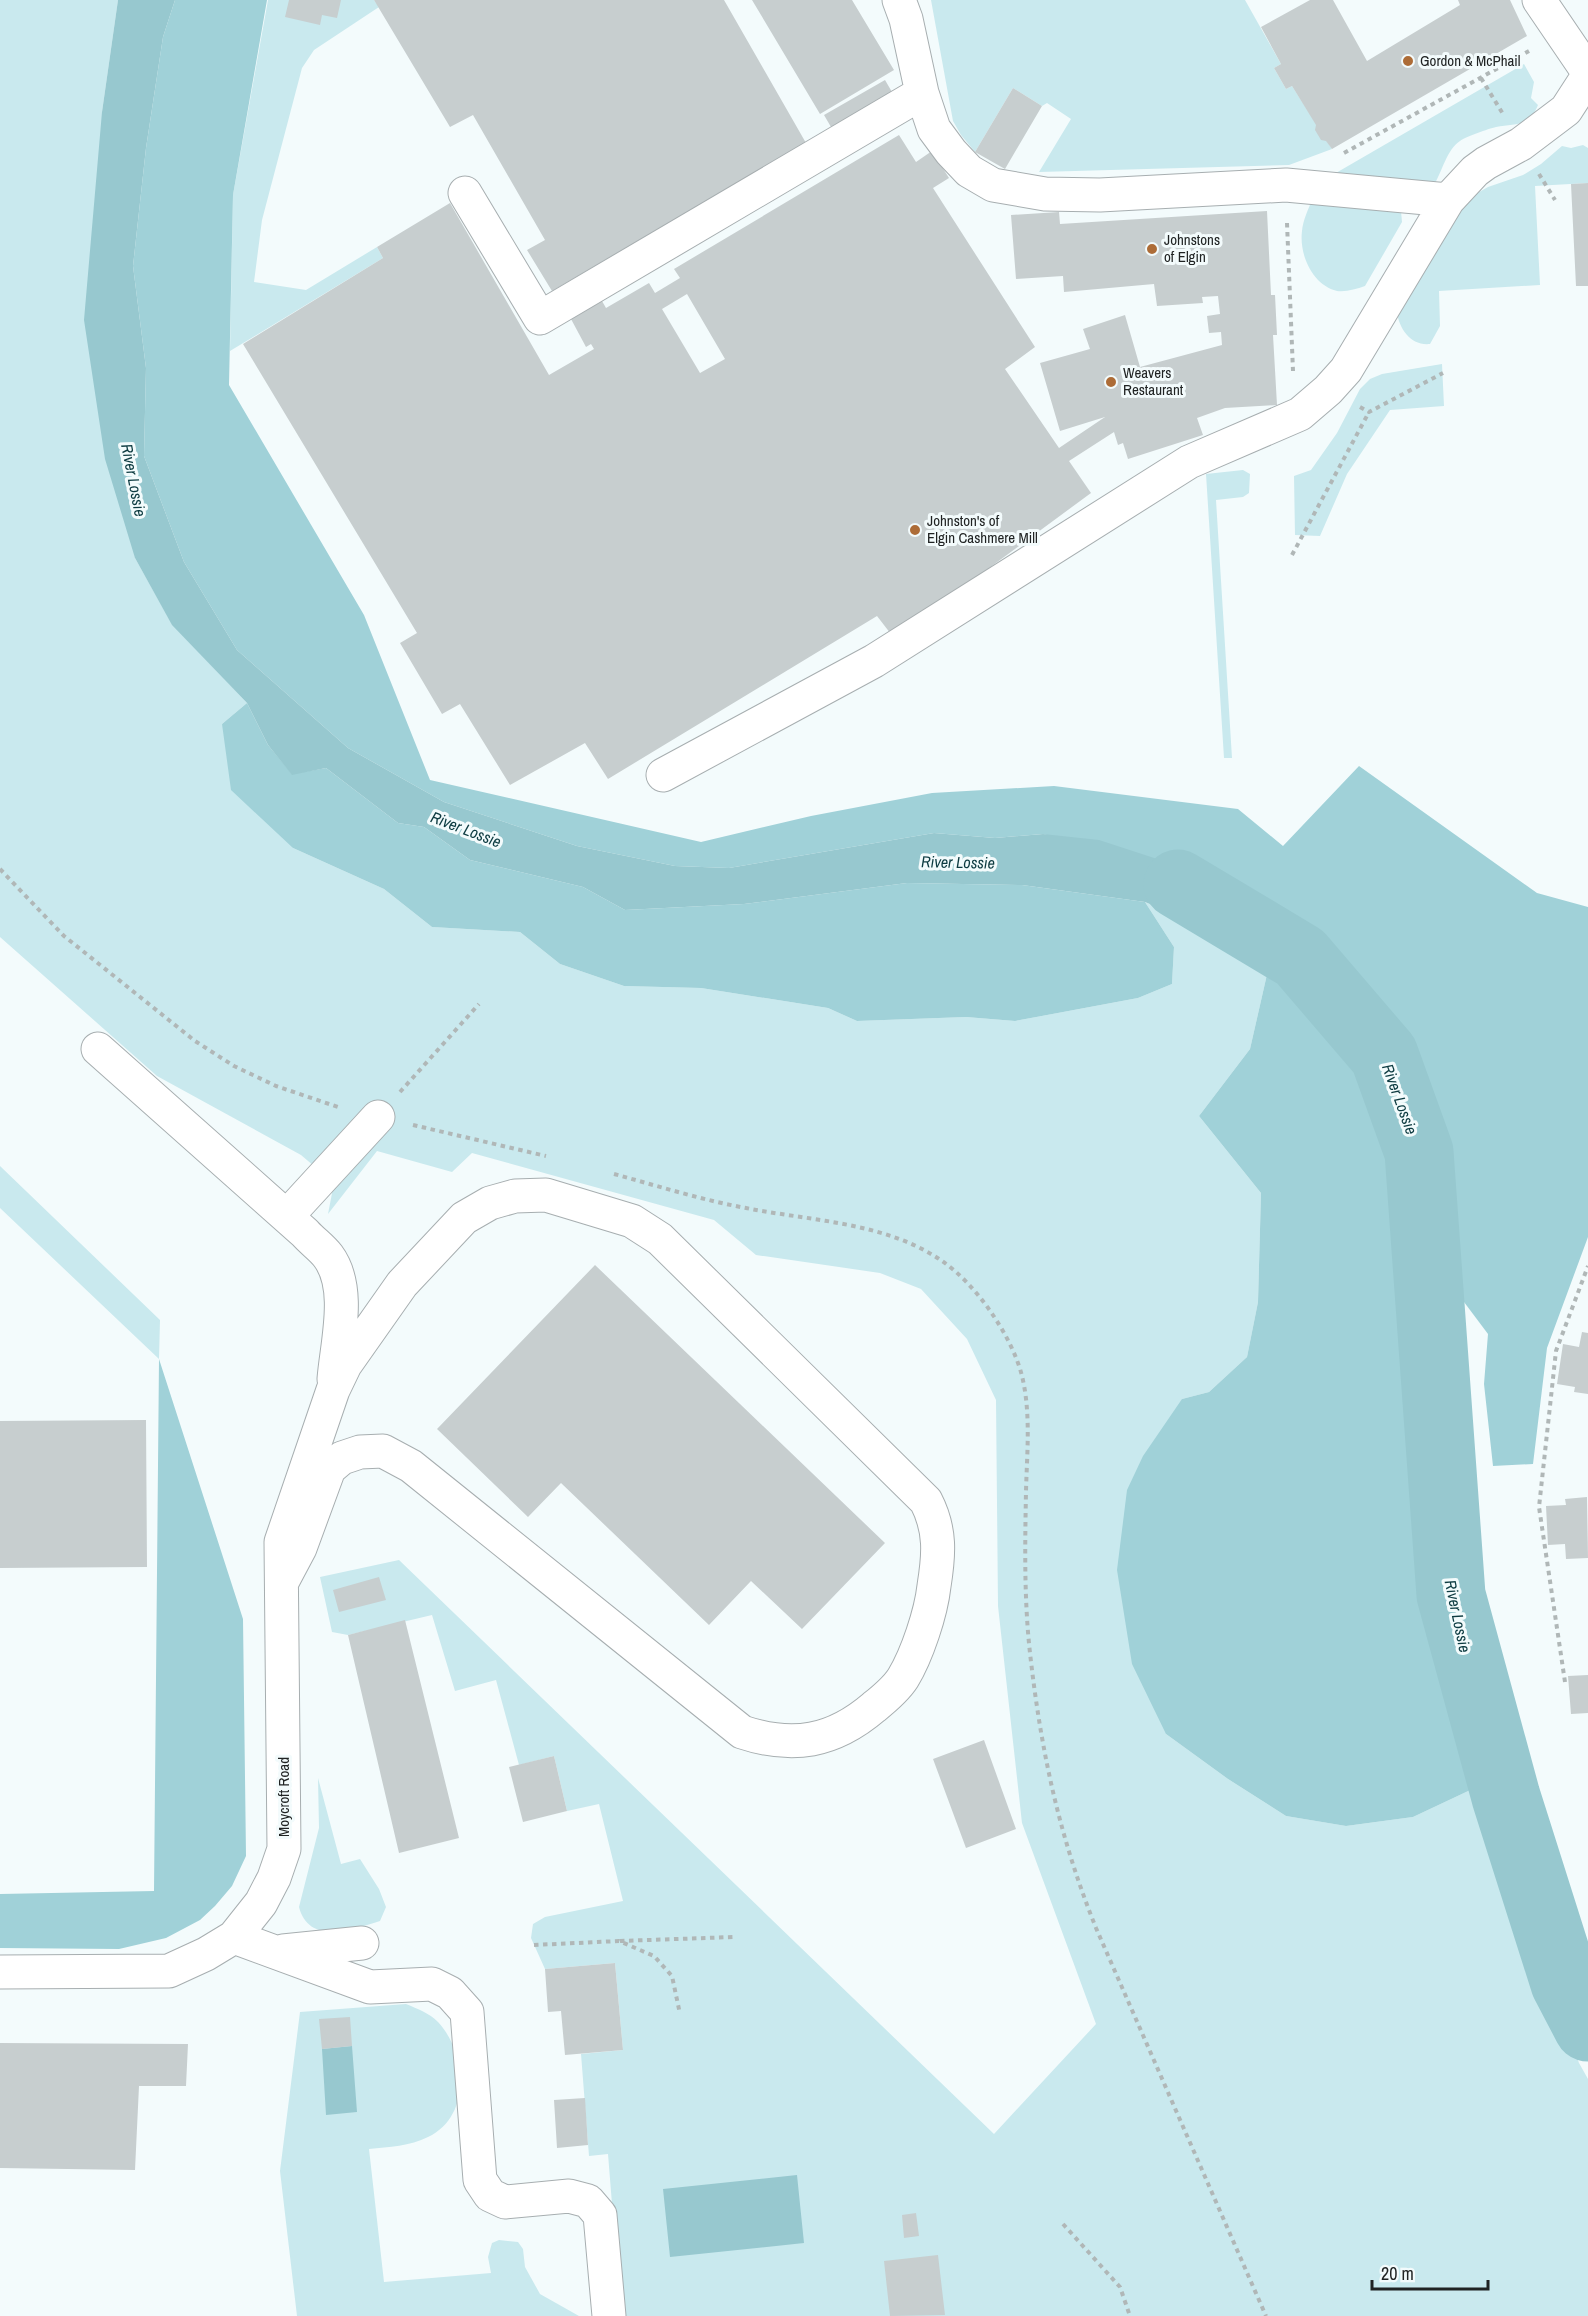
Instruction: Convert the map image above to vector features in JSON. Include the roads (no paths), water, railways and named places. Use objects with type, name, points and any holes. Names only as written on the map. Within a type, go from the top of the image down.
[{"type":"street","points":[[899,0],[906,19],[922,93],[934,129],[969,171],[993,185],[1045,194],[1100,195],[1286,185],[1448,200]]},
{"type":"street","points":[[663,775],[883,656],[1189,462],[1300,414],[1328,390],[1346,370],[1448,200],[1475,171],[1521,144],[1566,110],[1588,74],[1539,0]]},
{"type":"street","points":[[465,193],[540,318],[922,93]]},
{"type":"street","points":[[98,1049],[287,1216],[328,1256],[338,1274],[342,1296],[333,1390]]},
{"type":"street","points":[[287,1216],[378,1117]]},
{"type":"street","points":[[283,1580],[300,1548],[329,1469],[342,1458],[360,1452],[383,1451],[411,1466],[724,1719],[742,1732],[763,1739],[808,1740],[834,1734],[857,1722],[883,1700],[903,1678],[932,1604],[937,1566],[938,1530],[926,1502],[660,1239],[632,1221],[546,1195],[515,1196],[490,1203],[464,1218],[402,1284],[345,1365],[333,1390]]},
{"type":"street","name":"Moycroft Road","points":[[0,1972],[169,1971],[206,1954],[234,1937],[261,1903],[274,1878],[284,1849],[281,1542],[333,1390]]},
{"type":"street","points":[[234,1937],[370,1987],[432,1984],[450,1993],[466,2012],[480,2180],[490,2195],[505,2202],[569,2196],[588,2201],[600,2215],[609,2316]]},
{"type":"street","points":[[276,1952],[362,1943]]},
{"type":"water","points":[[118,0],[175,0],[163,37],[146,148],[133,266],[146,368],[144,456],[184,562],[237,650],[348,748],[444,802],[577,846],[675,866],[729,868],[934,833],[995,838],[1043,834],[1099,840],[1240,886],[1283,918],[1244,942],[1145,902],[1022,885],[907,883],[744,904],[625,910],[583,887],[470,860],[424,827],[398,823],[326,768],[292,775],[268,745],[247,703],[172,625],[135,558],[105,459],[84,320],[102,112]]},
{"type":"water","points":[[352,2046],[357,2112],[326,2115],[322,2049]]},
{"type":"water","points":[[797,2175],[804,2243],[670,2257],[663,2189]]},
{"type":"waterway","name":"River Lossie","points":[[1178,884],[1300,957],[1384,1055],[1419,1152],[1451,1595],[1506,1797],[1565,1983],[1588,2027]]},
{"type":"place","name":"Gordon & McPhail","points":[[1408,61]]},
{"type":"place","name":"Johnstons of Elgin","points":[[1152,249]]},
{"type":"place","name":"Weavers Restaurant","points":[[1111,382]]},
{"type":"place","name":"Johnston's of Elgin Cashmere Mill","points":[[915,530]]}]
